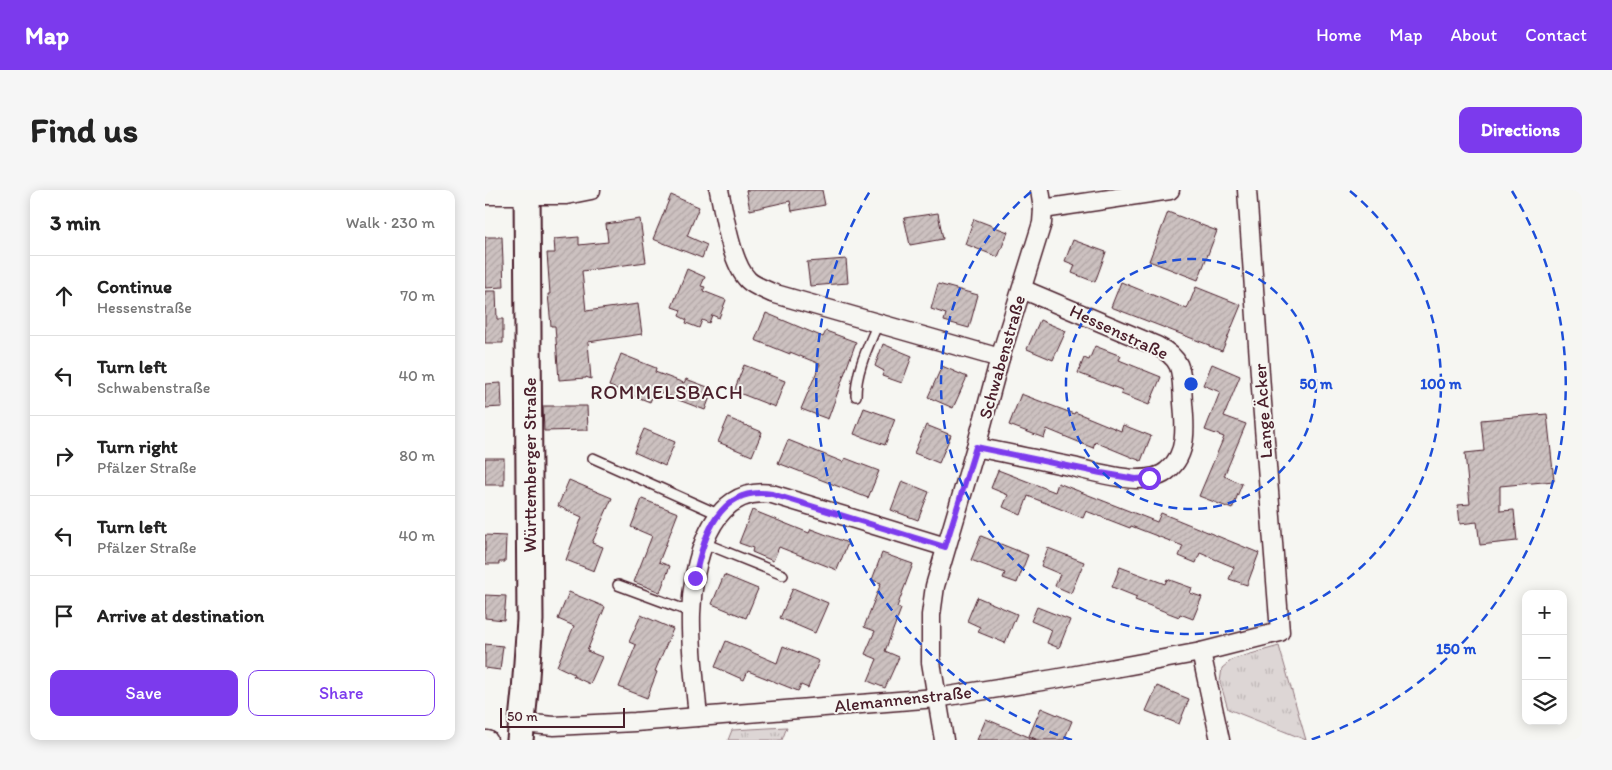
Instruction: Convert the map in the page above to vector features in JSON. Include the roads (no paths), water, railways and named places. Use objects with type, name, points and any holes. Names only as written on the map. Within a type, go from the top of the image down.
[{"type":"main road","name":"Württemberger Straße","points":[[521,731],[530,612],[527,193]]},
{"type":"street","points":[[485,195],[527,193],[566,195],[591,190]]},
{"type":"street","points":[[719,190],[735,257],[748,280],[755,286],[772,293],[1000,358]]},
{"type":"street","name":"Schwabenstraße","points":[[944,740],[931,662],[931,615],[935,586],[1000,358],[1042,223],[1043,209],[1040,190]]},
{"type":"street","points":[[1043,209],[1170,190]]},
{"type":"street","name":"Lange Äcker","points":[[1247,190],[1280,632]]},
{"type":"street","name":"Hessenstraße","points":[[976,447],[1136,479],[1149,478],[1166,472],[1177,461],[1181,453],[1184,415],[1181,375],[1176,359],[1169,352],[1157,346],[1022,289]]},
{"type":"street","points":[[698,717],[691,640],[691,612],[695,578],[704,543],[718,514],[726,506],[742,496],[761,492],[772,494],[945,547]]},
{"type":"street","name":"Alemannenstraße","points":[[521,731],[555,726],[698,717],[936,698],[1064,678],[1201,652],[1280,632]]},
{"type":"street","points":[[1201,652],[1220,740]]},
{"type":"lane","points":[[856,396],[859,370],[879,323]]},
{"type":"lane","points":[[593,458],[718,514]]},
{"type":"lane","points":[[704,543],[783,575]]},
{"type":"lane","points":[[618,585],[691,612]]},
{"type":"district","name":"ROMMELSBACH","points":[[667,392]]}]
